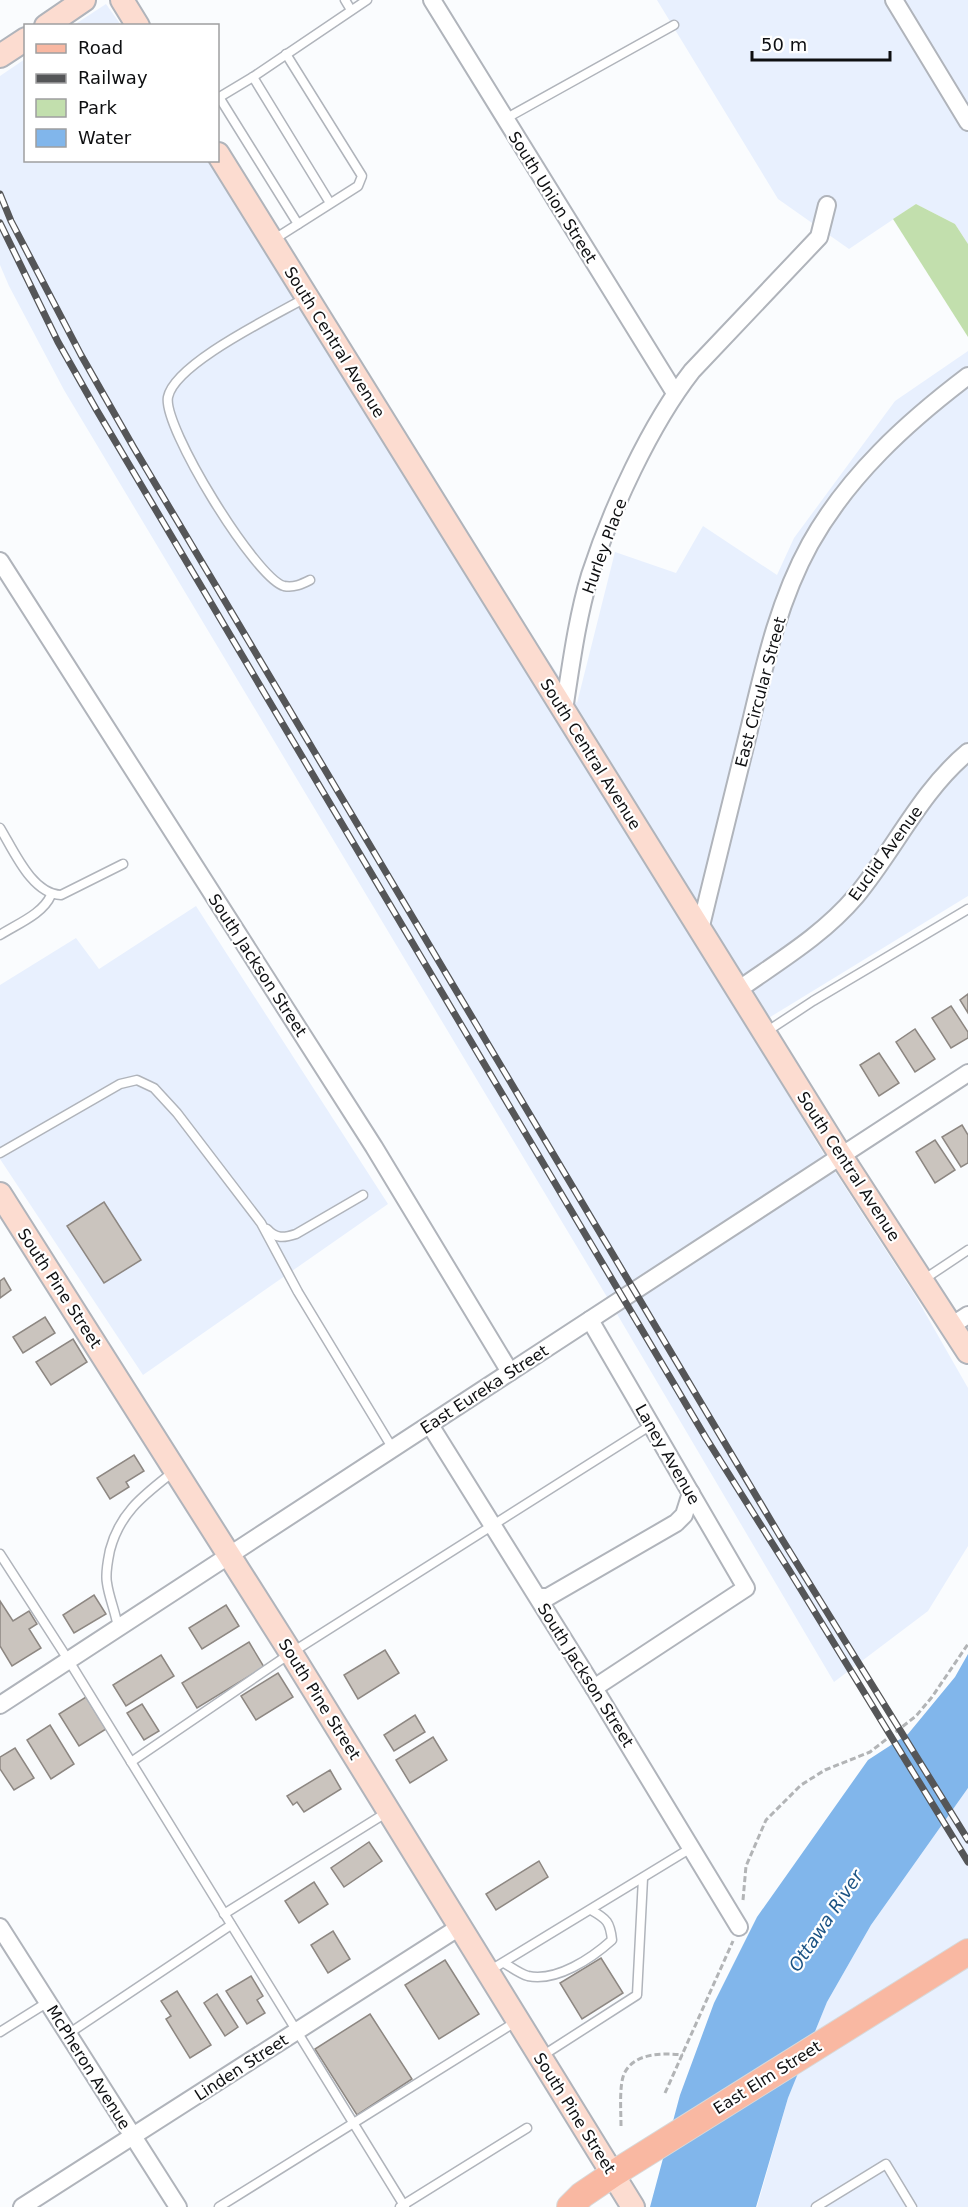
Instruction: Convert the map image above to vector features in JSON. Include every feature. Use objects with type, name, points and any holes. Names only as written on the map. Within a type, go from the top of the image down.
[{"type":"main road","name":"East Elm Street","points":[[570,2207],[582,2195],[669,2139],[968,1952]]},
{"type":"street","points":[[49,24],[84,0]]},
{"type":"street","points":[[122,0],[137,24]]},
{"type":"street","name":"South Union Street","points":[[432,0],[675,393]]},
{"type":"street","points":[[894,0],[968,122]]},
{"type":"street","points":[[0,56],[24,40]]},
{"type":"street","name":"South Central Avenue","points":[[219,156],[841,1156],[922,1280],[960,1320],[968,1353]]},
{"type":"street","name":"Hurley Place","points":[[564,710],[576,637],[590,576],[633,470],[675,393],[713,349],[819,237],[827,205]]},
{"type":"street","name":"East Circular Street","points":[[700,930],[768,647],[786,594],[810,545],[846,490],[868,463],[898,434],[968,376]]},
{"type":"street","name":"South Jackson Street","points":[[0,561],[375,1147],[510,1372]]},
{"type":"street","name":"Euclid Avenue","points":[[738,990],[807,942],[855,897],[933,787],[968,752]]},
{"type":"street","name":"East Eureka Street","points":[[0,1705],[968,1073]]},
{"type":"street","name":"South Pine Street","points":[[0,1194],[230,1555],[460,1926],[496,1967],[518,2020],[633,2207]]},
{"type":"street","name":"Laney Avenue","points":[[590,1320],[746,1588],[594,1688]]},
{"type":"street","name":"South Jackson Street","points":[[430,1425],[739,1927]]},
{"type":"street","points":[[538,1598],[548,1597],[676,1523],[684,1515],[691,1494]]},
{"type":"street","name":"Linden Street","points":[[21,2207],[460,1926]]},
{"type":"street","name":"McPheron Avenue","points":[[0,1927],[178,2207]]},
{"type":"lane","points":[[345,0],[351,10]]},
{"type":"lane","points":[[219,96],[253,77],[367,0]]},
{"type":"lane","points":[[504,119],[674,25]]},
{"type":"lane","points":[[272,240],[358,186],[362,176],[286,54]]},
{"type":"lane","points":[[253,77],[330,204]]},
{"type":"lane","points":[[219,99],[298,224]]},
{"type":"lane","points":[[307,297],[185,371],[168,396],[168,411],[180,443],[208,492],[251,556],[283,586],[296,587],[310,580]]},
{"type":"lane","points":[[0,828],[36,885],[51,895],[61,895],[123,864]]},
{"type":"lane","points":[[0,935],[39,911],[48,903],[51,895]]},
{"type":"lane","points":[[765,1033],[813,1001],[968,909]]},
{"type":"lane","points":[[0,1153],[120,1084],[137,1080],[154,1088],[177,1113],[261,1223],[274,1236],[284,1238],[296,1234],[363,1195]]},
{"type":"lane","points":[[261,1223],[298,1292],[393,1449]]},
{"type":"lane","points":[[922,1280],[968,1250]]},
{"type":"lane","points":[[131,1762],[291,1653],[651,1425]]},
{"type":"lane","points":[[118,1628],[107,1582],[108,1560],[113,1538],[121,1521],[132,1507],[176,1470]]},
{"type":"lane","points":[[0,1554],[69,1661],[403,2206],[527,2128]]},
{"type":"lane","points":[[224,1914],[389,1811]]},
{"type":"lane","points":[[496,1967],[691,1848]]},
{"type":"lane","points":[[540,2057],[637,1995],[643,1878]]},
{"type":"lane","points":[[496,1967],[528,1976],[557,1975],[598,1953],[612,1940],[610,1925],[604,1917],[591,1910]]},
{"type":"lane","points":[[68,2034],[231,1925]]},
{"type":"lane","points":[[0,2032],[48,2002]]},
{"type":"lane","points":[[219,2207],[518,2020]]},
{"type":"lane","points":[[816,2207],[886,2164],[912,2207]]},
{"type":"path","points":[[825,1770],[870,1752],[916,1716],[932,1697],[968,1644]]},
{"type":"path","points":[[621,2126],[624,2074],[639,2059],[660,2052],[683,2055]]},
{"type":"shaded area","points":[[657,0],[968,0],[968,244],[955,224],[916,204],[849,249],[778,199]]},
{"type":"shaded area","points":[[106,4],[120,24],[76,24]]},
{"type":"shaded area","points":[[24,60],[24,162],[213,162],[577,703],[615,552],[676,573],[703,526],[777,575],[794,538],[895,401],[968,351],[968,896],[749,1030],[823,1153],[916,1297],[968,1388],[968,1546],[928,1611],[834,1682],[604,1292],[64,390],[9,286],[0,265],[0,76]]},
{"type":"shaded area","points":[[196,906],[388,1204],[143,1375],[0,1159],[0,985],[76,938],[99,969]]},
{"type":"shaded area","points":[[968,1788],[968,2207],[757,2207],[788,2098],[827,2002],[871,1925]]},
{"type":"green space","points":[[916,204],[955,224],[968,244],[968,337],[893,219]]},
{"type":"water","name":"Ottawa River","points":[[968,1654],[968,1788],[871,1925],[827,2002],[788,2098],[756,2207],[650,2207],[680,2095],[714,2003],[757,1917],[868,1760],[908,1734],[955,1677]]},
{"type":"building","points":[[968,994],[968,1013],[960,1000]]},
{"type":"building","points":[[951,1006],[968,1032],[968,1038],[951,1048],[932,1018]]},
{"type":"building","points":[[915,1029],[935,1059],[915,1072],[896,1042]]},
{"type":"building","points":[[879,1053],[899,1083],[879,1096],[860,1065]]},
{"type":"building","points":[[962,1125],[968,1135],[968,1163],[961,1167],[942,1137]]},
{"type":"building","points":[[935,1140],[955,1170],[935,1183],[916,1152]]},
{"type":"building","points":[[104,1202],[141,1260],[104,1283],[67,1226]]},
{"type":"building","points":[[4,1278],[11,1290],[0,1298],[0,1281]]},
{"type":"building","points":[[45,1317],[55,1333],[23,1353],[13,1337]]},
{"type":"building","points":[[73,1339],[87,1362],[51,1385],[36,1362]]},
{"type":"building","points":[[134,1455],[144,1471],[126,1482],[129,1487],[110,1499],[97,1478]]},
{"type":"building","points":[[94,1595],[106,1614],[74,1633],[63,1615]]},
{"type":"building","points":[[0,1601],[13,1621],[29,1611],[37,1624],[29,1629],[41,1648],[12,1666],[0,1646]]},
{"type":"building","points":[[226,1605],[239,1626],[202,1649],[189,1628]]},
{"type":"building","points":[[249,1642],[264,1667],[197,1708],[182,1683]]},
{"type":"building","points":[[385,1650],[399,1673],[358,1699],[344,1675]]},
{"type":"building","points":[[161,1655],[174,1676],[126,1706],[113,1685]]},
{"type":"building","points":[[278,1673],[293,1697],[256,1720],[241,1696]]},
{"type":"building","points":[[86,1697],[106,1729],[79,1746],[59,1714]]},
{"type":"building","points":[[142,1704],[159,1731],[144,1740],[127,1713]]},
{"type":"building","points":[[415,1715],[425,1732],[394,1751],[384,1735]]},
{"type":"building","points":[[50,1725],[74,1764],[51,1779],[27,1740]]},
{"type":"building","points":[[433,1737],[447,1760],[410,1783],[396,1760]]},
{"type":"building","points":[[15,1748],[34,1778],[14,1790],[0,1769],[0,1757]]},
{"type":"building","points":[[330,1770],[341,1789],[304,1812],[297,1802],[293,1805],[287,1796]]},
{"type":"building","points":[[369,1842],[382,1861],[344,1887],[331,1868]]},
{"type":"building","points":[[539,1861],[548,1877],[496,1910],[486,1894]]},
{"type":"building","points":[[314,1882],[328,1904],[299,1923],[285,1901]]},
{"type":"building","points":[[333,1931],[350,1959],[328,1973],[311,1945]]},
{"type":"building","points":[[601,1958],[623,1993],[582,2019],[560,1983]]},
{"type":"building","points":[[445,1960],[479,2014],[439,2039],[405,1985]]},
{"type":"building","points":[[251,1976],[263,1996],[257,2000],[265,2013],[247,2024],[226,1991]]},
{"type":"building","points":[[177,1991],[211,2045],[190,2058],[166,2019],[171,2016],[161,2001]]},
{"type":"building","points":[[217,1994],[238,2027],[225,2036],[204,2003]]},
{"type":"building","points":[[370,2014],[412,2079],[357,2115],[315,2049]]},
{"type":"railway","points":[[0,194],[11,221],[81,355],[134,448],[780,1536],[968,1840]]},
{"type":"railway","points":[[0,223],[58,342],[96,409],[706,1438],[968,1862]]}]
